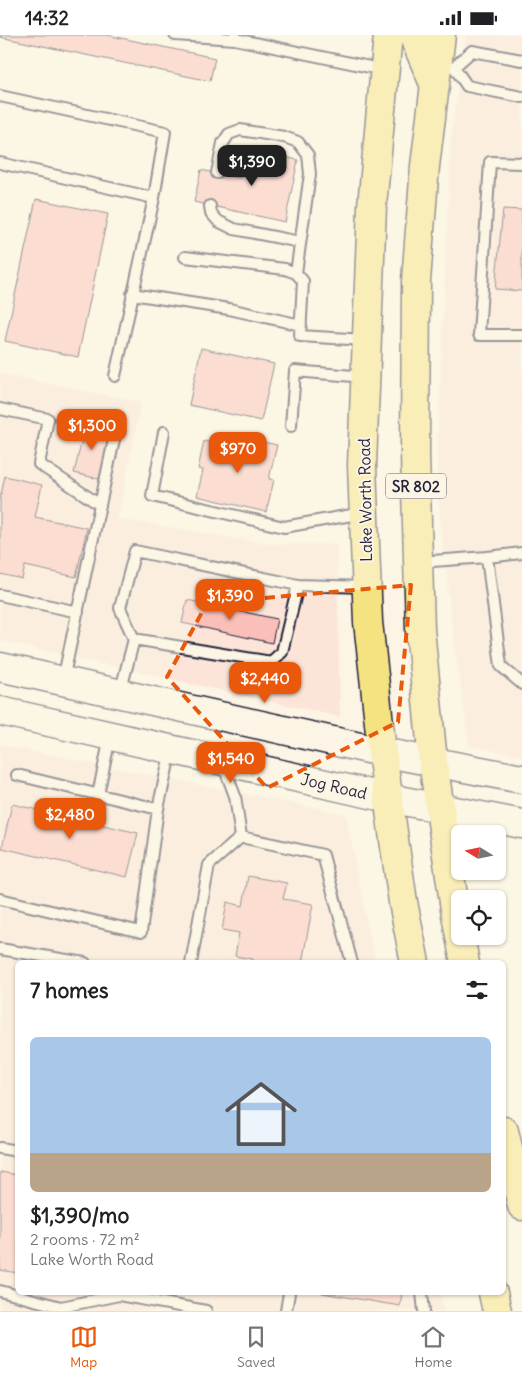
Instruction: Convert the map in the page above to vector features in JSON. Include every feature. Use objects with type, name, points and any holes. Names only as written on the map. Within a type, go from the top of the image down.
[{"type":"main road","name":"Lake Worth Road","points":[[388,35],[372,206],[362,465],[368,621],[388,798],[403,902],[414,960]]},
{"type":"main road","points":[[412,35],[442,73]]},
{"type":"main road","name":"SR 802","points":[[441,35],[442,73],[425,166],[416,281],[415,454],[420,629],[433,762],[452,890]]},
{"type":"main road","points":[[0,667],[382,752],[522,779]]},
{"type":"main road","name":"Jog Road","points":[[0,711],[388,798],[522,824]]},
{"type":"main road","name":"SR 802","points":[[462,945],[464,960]]},
{"type":"main road","points":[[506,1137],[518,1175],[522,1206]]},
{"type":"main road","points":[[493,1295],[497,1311]]},
{"type":"lane","points":[[175,35],[235,37],[385,70]]},
{"type":"lane","points":[[522,60],[472,51],[442,73],[467,86],[522,97]]},
{"type":"lane","points":[[0,98],[166,132],[154,198],[115,376]]},
{"type":"lane","points":[[217,173],[223,143],[229,134],[240,130],[284,137],[298,142],[308,155],[310,174],[296,273]]},
{"type":"lane","points":[[522,163],[490,162],[479,335],[522,335]]},
{"type":"lane","points":[[0,163],[154,198]]},
{"type":"lane","points":[[210,206],[211,213],[218,221],[234,229],[300,242]]},
{"type":"lane","points":[[185,257],[285,269],[296,273],[303,281],[300,336],[367,340]]},
{"type":"lane","points":[[132,294],[229,309],[301,325]]},
{"type":"lane","points":[[291,426],[295,371],[366,377]]},
{"type":"lane","points":[[0,409],[48,419],[39,464],[100,505]]},
{"type":"lane","points":[[164,432],[152,496],[284,527],[364,513]]},
{"type":"lane","points":[[63,681],[115,435]]},
{"type":"lane","points":[[120,693],[134,639],[120,608],[135,551],[298,585],[366,587]]},
{"type":"lane","points":[[418,563],[522,553]]},
{"type":"lane","points":[[487,557],[501,666],[522,684]]},
{"type":"lane","points":[[134,639],[271,662],[282,652],[298,585]]},
{"type":"lane","points":[[0,595],[78,612]]},
{"type":"lane","points":[[98,795],[111,736]]},
{"type":"lane","points":[[0,899],[140,931],[158,809],[171,749]]},
{"type":"lane","points":[[222,761],[235,796],[241,837]]},
{"type":"lane","points":[[17,775],[158,809]]},
{"type":"lane","points":[[192,960],[209,865],[241,837]]},
{"type":"lane","points":[[241,837],[323,855],[351,960]]},
{"type":"lane","points":[[0,949],[67,960]]},
{"type":"lane","points":[[0,1148],[15,1150]]},
{"type":"lane","points":[[0,1291],[15,1295]]},
{"type":"lane","points":[[15,1295],[61,1307],[119,1295],[206,1311]]},
{"type":"lane","points":[[286,1311],[289,1295]]},
{"type":"lane","points":[[422,1295],[424,1311]]},
{"type":"highlighted area","points":[[411,585],[398,722],[267,788],[167,677],[207,603]]},
{"type":"shaded area","points":[[466,35],[522,35],[522,756],[469,746],[450,609],[436,480],[451,138]]},
{"type":"shaded area","points":[[0,374],[141,402],[118,519],[271,544],[337,544],[340,717],[0,641]]},
{"type":"shaded area","points":[[0,745],[346,814],[375,960],[15,960],[15,1295],[441,1295],[444,1311],[0,1311]]},
{"type":"building","points":[[0,35],[107,35],[215,58],[210,81],[0,37]]},
{"type":"building","points":[[246,149],[298,160],[285,222],[194,202],[201,170],[240,178]]},
{"type":"building","points":[[36,199],[108,214],[78,357],[5,341]]},
{"type":"building","points":[[503,209],[522,210],[522,291],[495,289]]},
{"type":"building","points":[[201,348],[274,364],[261,421],[189,405]]},
{"type":"building","points":[[86,423],[111,429],[99,479],[74,473]]},
{"type":"building","points":[[245,438],[277,445],[269,479],[274,480],[266,512],[197,496],[203,470],[198,469],[204,441],[243,450]]},
{"type":"building","points":[[5,476],[42,485],[35,517],[87,528],[76,577],[25,566],[22,579],[0,574],[0,499]]},
{"type":"building","points":[[187,600],[277,619],[272,643],[182,623]]},
{"type":"building","points":[[12,804],[138,833],[127,877],[2,848]]},
{"type":"building","points":[[248,876],[287,883],[283,899],[313,904],[303,960],[253,960],[235,956],[239,933],[222,930],[227,902],[243,906]]},
{"type":"building","points":[[0,1172],[15,1174],[15,1272],[0,1270]]},
{"type":"building","points":[[334,1295],[402,1295],[400,1306]]}]
